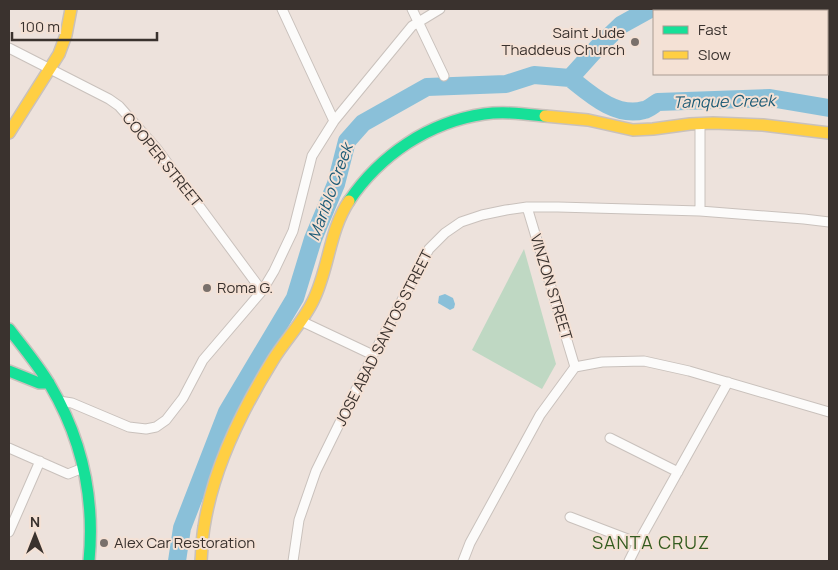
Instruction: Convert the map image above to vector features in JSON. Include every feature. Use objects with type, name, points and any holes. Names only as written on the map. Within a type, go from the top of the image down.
[{"type":"street","points":[[9,133],[59,54],[66,35],[71,9]]},
{"type":"street","points":[[282,9],[334,121]]},
{"type":"street","points":[[412,9],[444,76]]},
{"type":"street","points":[[59,401],[72,403],[129,428],[146,429],[166,420],[183,398],[203,360],[262,290],[274,271],[293,231],[312,156],[334,121],[418,21],[440,9]]},
{"type":"street","name":"COOPER STREET","points":[[9,48],[51,68],[119,106],[158,149],[262,290]]},
{"type":"street","points":[[201,561],[204,526],[216,476],[258,385],[275,356],[310,308],[343,210],[377,167],[393,152],[415,138],[445,125],[484,114],[522,114],[574,118],[596,121],[623,129],[639,130],[700,123],[774,127],[829,133]]},
{"type":"street","points":[[700,123],[700,211]]},
{"type":"street","name":"JOSE ABAD SANTOS STREET","points":[[293,561],[299,520],[316,471],[373,355],[429,249],[445,233],[461,222],[482,215],[527,207],[590,207],[700,211],[829,222]]},
{"type":"street","name":"VINZON STREET","points":[[527,207],[575,367]]},
{"type":"street","points":[[301,321],[373,355]]},
{"type":"street","points":[[9,329],[49,383],[59,401],[74,438],[90,496],[92,521],[89,561]]},
{"type":"street","points":[[463,561],[470,543],[540,415],[575,367],[622,360],[644,361],[670,366],[829,412]]},
{"type":"street","points":[[9,371],[39,383],[49,383]]},
{"type":"street","points":[[629,561],[728,382]]},
{"type":"street","points":[[610,438],[678,472]]},
{"type":"street","points":[[9,448],[68,474],[83,468]]},
{"type":"street","points":[[9,532],[40,462]]},
{"type":"street","points":[[570,517],[638,543]]},
{"type":"green space","points":[[524,249],[556,364],[542,389],[472,350]]},
{"type":"water","points":[[445,294],[453,298],[455,304],[454,308],[450,310],[438,303],[439,296]]},
{"type":"waterway","name":"Mariblo Creek","points":[[570,78],[621,25],[650,9]]},
{"type":"waterway","name":"Mariblo Creek","points":[[177,561],[182,528],[227,412],[295,298],[313,239],[336,184],[347,141],[363,123],[427,87],[506,84],[534,75],[570,78]]},
{"type":"waterway","name":"Tanque Creek","points":[[570,78],[604,103],[623,111],[634,112],[648,109],[658,102],[770,98],[829,108]]},
{"type":"traffic: fast","points":[[349,201],[361,184],[391,155],[425,133],[444,124],[492,113],[545,116]]},
{"type":"traffic: fast","points":[[9,329],[50,385],[61,405],[78,448],[88,492],[90,515],[89,561]]},
{"type":"traffic: fast","points":[[9,371],[39,383],[49,383]]},
{"type":"traffic: slow","points":[[9,133],[59,54],[66,35],[71,9]]},
{"type":"traffic: slow","points":[[545,116],[588,120],[633,130],[713,123],[763,125],[829,133]]},
{"type":"traffic: slow","points":[[201,561],[203,531],[208,505],[230,440],[250,399],[278,352],[313,301],[323,276],[337,225],[349,201]]},
{"type":"place","name":"Saint Jude Thaddeus Church","points":[[635,42]]},
{"type":"place","name":"Roma G.","points":[[207,288]]},
{"type":"place","name":"Alex Car Restoration","points":[[104,543]]},
{"type":"district","name":"SANTA CRUZ","points":[[651,543]]}]
